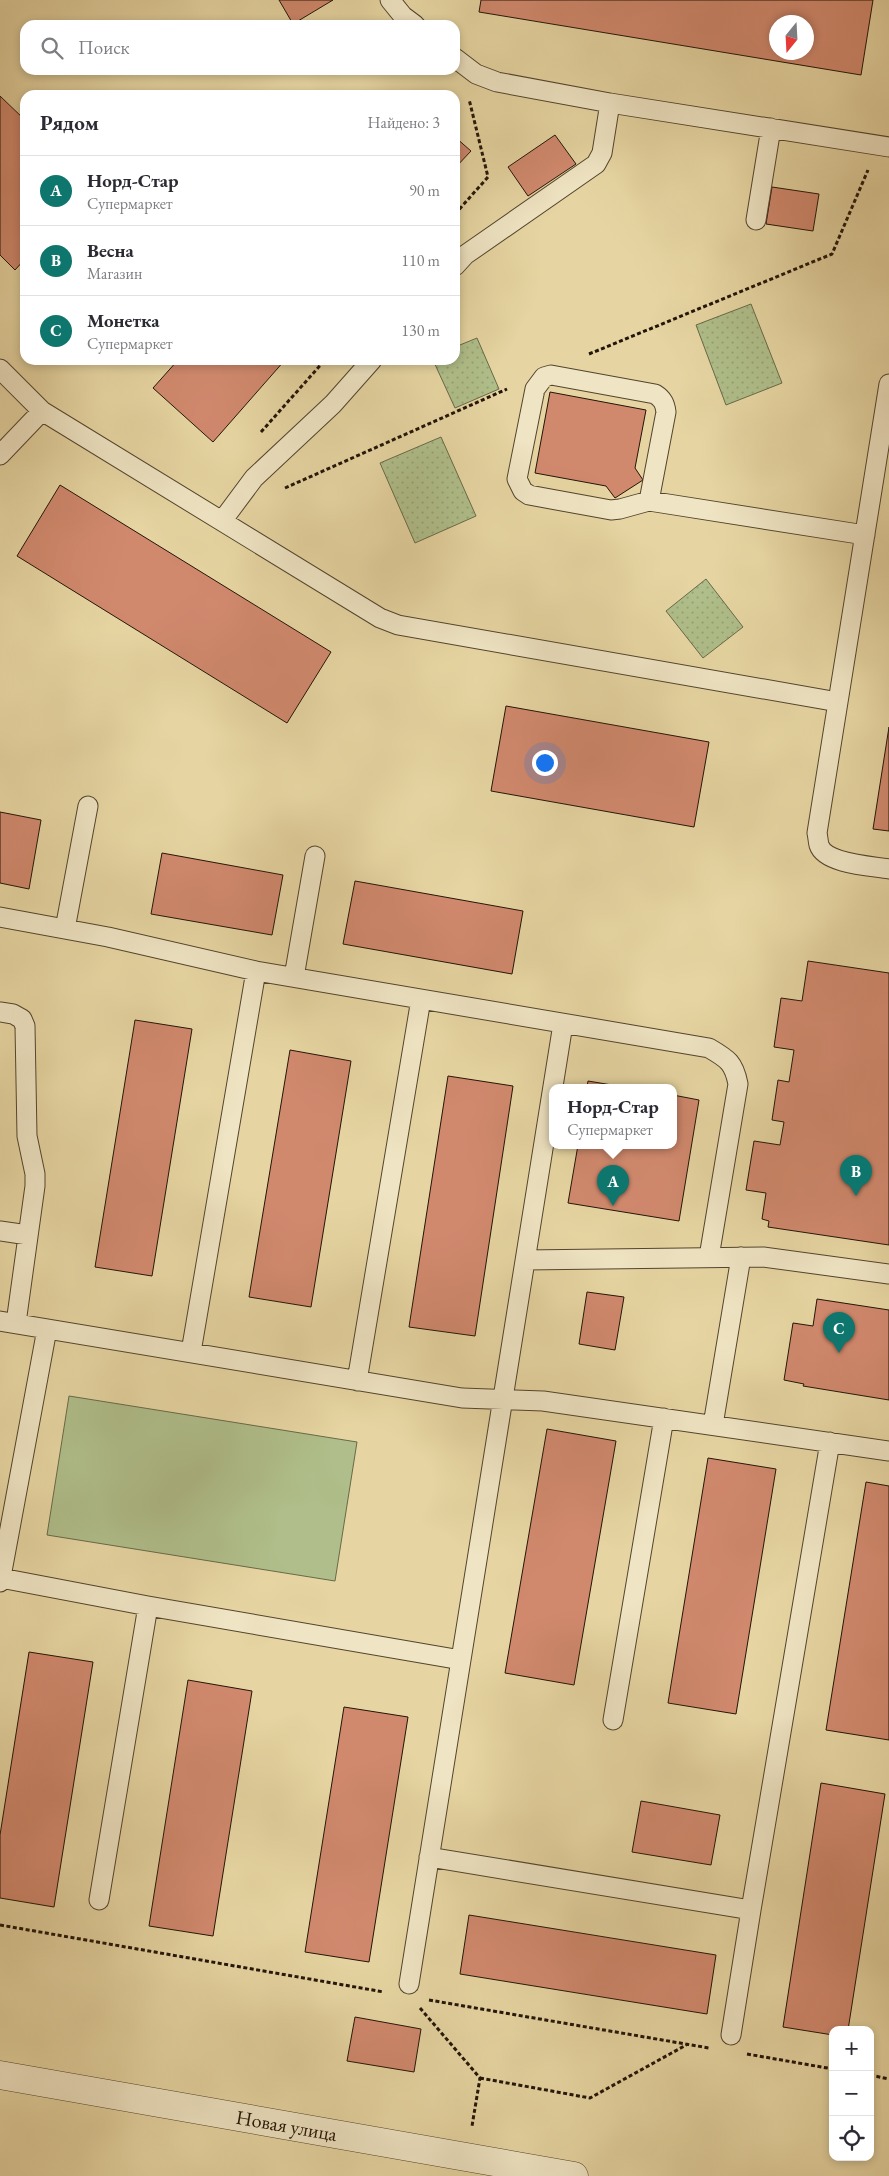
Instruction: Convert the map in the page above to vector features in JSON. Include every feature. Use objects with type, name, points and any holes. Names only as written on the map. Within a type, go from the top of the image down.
[{"type":"street","name":"Новая улица","points":[[0,2075],[574,2176]]},
{"type":"lane","points":[[390,0],[408,20]]},
{"type":"lane","points":[[460,62],[476,74],[497,82],[610,103],[889,147]]},
{"type":"lane","points":[[460,260],[465,255],[596,164],[602,153],[610,103]]},
{"type":"lane","points":[[756,220],[771,128]]},
{"type":"lane","points":[[222,521],[254,478],[333,404],[368,365]]},
{"type":"lane","points":[[0,368],[42,412],[380,618],[398,625],[838,702]]},
{"type":"lane","points":[[649,501],[666,412],[661,398],[655,394],[551,375],[544,377],[535,389],[518,479],[523,491],[529,495],[611,510],[620,510],[649,501],[864,535]]},
{"type":"lane","points":[[889,384],[818,833],[819,847],[830,857],[889,869]]},
{"type":"lane","points":[[0,455],[42,412]]},
{"type":"lane","points":[[65,929],[88,806]]},
{"type":"lane","points":[[294,977],[315,856]]},
{"type":"lane","points":[[0,917],[256,970],[709,1048],[726,1058],[735,1069],[738,1084],[709,1257]]},
{"type":"lane","points":[[191,1352],[256,970]]},
{"type":"lane","points":[[357,1381],[421,999]]},
{"type":"lane","points":[[0,1012],[12,1014],[22,1019],[24,1026],[27,1136],[35,1174],[28,1235],[8,1322],[462,1398],[543,1401],[889,1451]]},
{"type":"lane","points":[[553,1084],[563,1024]]},
{"type":"lane","points":[[409,1984],[549,1111]]},
{"type":"lane","points":[[0,1231],[28,1235]]},
{"type":"lane","points":[[713,1425],[741,1257]]},
{"type":"lane","points":[[525,1260],[763,1257],[889,1274]]},
{"type":"lane","points":[[47,1329],[0,1580],[461,1660]]},
{"type":"lane","points":[[613,1720],[664,1418]]},
{"type":"lane","points":[[732,2035],[750,1910],[830,1442]]},
{"type":"lane","points":[[99,1900],[148,1606]]},
{"type":"lane","points":[[429,1857],[750,1910]]},
{"type":"path","points":[[460,208],[488,177],[467,91]]},
{"type":"path","points":[[260,433],[321,365]]},
{"type":"path","points":[[416,2004],[480,2078],[590,2098],[688,2044]]},
{"type":"path","points":[[874,2077],[889,2079]]},
{"type":"path","points":[[467,2157],[480,2078]]},
{"type":"green space","points":[[751,304],[782,383],[726,405],[696,325]]},
{"type":"green space","points":[[477,338],[499,389],[455,408],[435,365],[460,365],[460,345]]},
{"type":"green space","points":[[441,437],[476,516],[415,543],[380,463]]},
{"type":"green space","points":[[706,579],[743,627],[703,658],[666,611]]},
{"type":"green space","points":[[69,1396],[357,1442],[335,1581],[47,1535]]},
{"type":"building","points":[[279,0],[333,0],[300,20],[291,20]]},
{"type":"building","points":[[481,0],[873,0],[861,75],[770,60],[814,60],[814,15],[769,15],[769,60],[479,12]]},
{"type":"building","points":[[0,96],[20,115],[20,264],[15,270],[0,255]]},
{"type":"building","points":[[555,135],[576,164],[528,196],[508,167]]},
{"type":"building","points":[[460,141],[471,151],[460,163]]},
{"type":"building","points":[[772,187],[819,194],[813,231],[766,224]]},
{"type":"building","points":[[174,365],[281,365],[213,442],[153,388]]},
{"type":"building","points":[[550,392],[646,410],[635,468],[643,480],[615,498],[606,486],[535,473]]},
{"type":"building","points":[[60,485],[331,652],[287,723],[17,556]]},
{"type":"building","points":[[506,706],[709,742],[694,827],[491,791]]},
{"type":"building","points":[[889,727],[889,831],[873,829]]},
{"type":"building","points":[[0,812],[41,820],[29,889],[0,883]]},
{"type":"building","points":[[162,853],[283,875],[272,935],[151,914]]},
{"type":"building","points":[[355,881],[523,911],[512,974],[343,944]]},
{"type":"building","points":[[808,961],[889,973],[889,1245],[768,1227],[769,1221],[762,1219],[766,1193],[746,1190],[754,1141],[780,1145],[784,1122],[772,1120],[778,1080],[789,1082],[794,1050],[774,1047],[781,998],[802,1001]]},
{"type":"building","points":[[135,1020],[192,1029],[152,1276],[95,1267]]},
{"type":"building","points":[[290,1050],[351,1061],[311,1307],[249,1297]]},
{"type":"building","points":[[448,1076],[513,1086],[475,1336],[409,1327]]},
{"type":"building","points":[[588,1081],[606,1084],[588,1084]]},
{"type":"building","points":[[677,1096],[699,1100],[679,1221],[568,1203],[577,1149],[677,1149]]},
{"type":"building","points":[[587,1292],[624,1297],[615,1350],[579,1344]]},
{"type":"building","points":[[817,1299],[889,1310],[889,1400],[803,1386],[804,1384],[784,1380],[793,1323],[813,1326]]},
{"type":"building","points":[[547,1429],[616,1441],[574,1685],[505,1673]]},
{"type":"building","points":[[708,1458],[776,1469],[736,1714],[668,1703]]},
{"type":"building","points":[[866,1482],[889,1486],[889,1740],[826,1730]]},
{"type":"building","points":[[29,1652],[93,1662],[54,1907],[0,1898],[0,1835]]},
{"type":"building","points":[[188,1680],[252,1691],[213,1936],[149,1926]]},
{"type":"building","points":[[344,1707],[408,1717],[369,1962],[305,1952]]},
{"type":"building","points":[[821,1783],[885,1794],[849,2026],[829,2026],[829,2034],[783,2027]]},
{"type":"building","points":[[641,1801],[720,1815],[711,1865],[632,1852]]},
{"type":"building","points":[[469,1915],[716,1955],[707,2014],[460,1974]]},
{"type":"building","points":[[355,2017],[421,2029],[414,2072],[347,2061]]},
{"type":"place","name":"Весна","points":[[856,1196]]},
{"type":"place","name":"Норд-Стар","points":[[613,1206]]},
{"type":"place","name":"Монетка","points":[[839,1353]]}]
